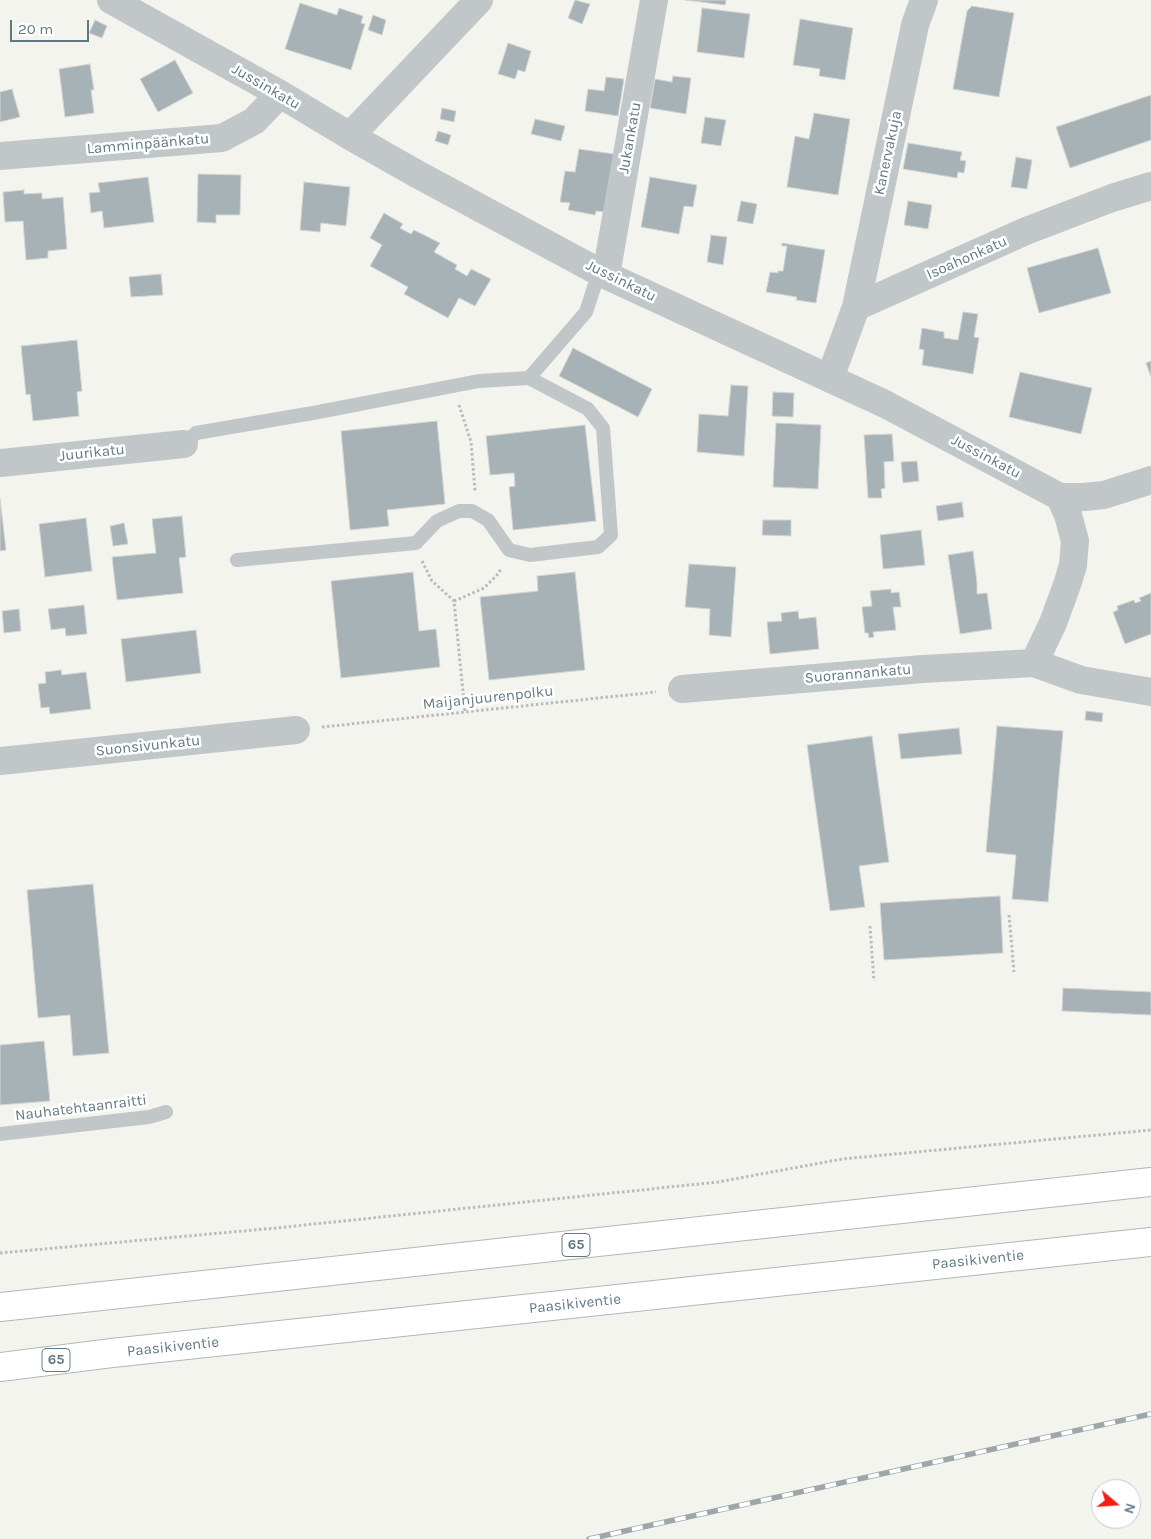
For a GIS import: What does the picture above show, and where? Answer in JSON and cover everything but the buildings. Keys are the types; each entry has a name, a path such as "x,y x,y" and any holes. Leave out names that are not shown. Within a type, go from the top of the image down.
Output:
{"highway":[{"name":"65","path":"0,1306 1151,1182"},
{"name":"Paasikiventie","path":"0,1367 1151,1242"},
{"path":"0,1382 112,1354"}],"street":[{"name":"Jussinkatu","path":"111,0 280,94 350,136 603,274 885,404 1060,497 1104,495 1151,480"},
{"path":"350,136 479,0"},
{"name":"Jukankatu","path":"603,274 654,0"},
{"name":"Kanervakuja","path":"856,307 915,25 924,0"},
{"name":"Lamminpäänkatu","path":"0,156 222,138 254,121 280,94"},
{"name":"Isoahonkatu","path":"856,307 1026,231 1112,198 1151,186"},
{"path":"830,378 856,307"},
{"name":"Juurikatu","path":"0,463 184,444"},
{"path":"1034,663 1053,623 1073,565 1075,541 1068,515 1060,497"},
{"name":"Suorannankatu","path":"682,689 923,668 1034,663 1081,680 1151,692"},
{"name":"Suonsivunkatu","path":"0,761 296,730"}],"lane":[{"path":"528,378 586,312 603,274"},
{"path":"184,444 196,433 479,381 528,378 588,409 603,428 611,536 598,548 530,555 509,550 488,520 472,511 459,512 437,521 416,543 237,560"},
{"name":"Nauhatehtaanraitti","path":"0,1134 149,1117 166,1112"}],"path":[{"path":"439,388 460,406 471,442 478,514"},
{"path":"416,543 422,563 432,581 454,601 465,712"},
{"path":"454,601 484,588 499,573 509,550"},
{"name":"Maijanjuurenpolku","path":"296,730 682,689"},
{"path":"1010,915 1014,972"},
{"path":"870,926 874,981"},
{"path":"0,1253 276,1228 718,1182 842,1159 1151,1130"}],"railway":[{"path":"589,1539 1151,1414"}]}
